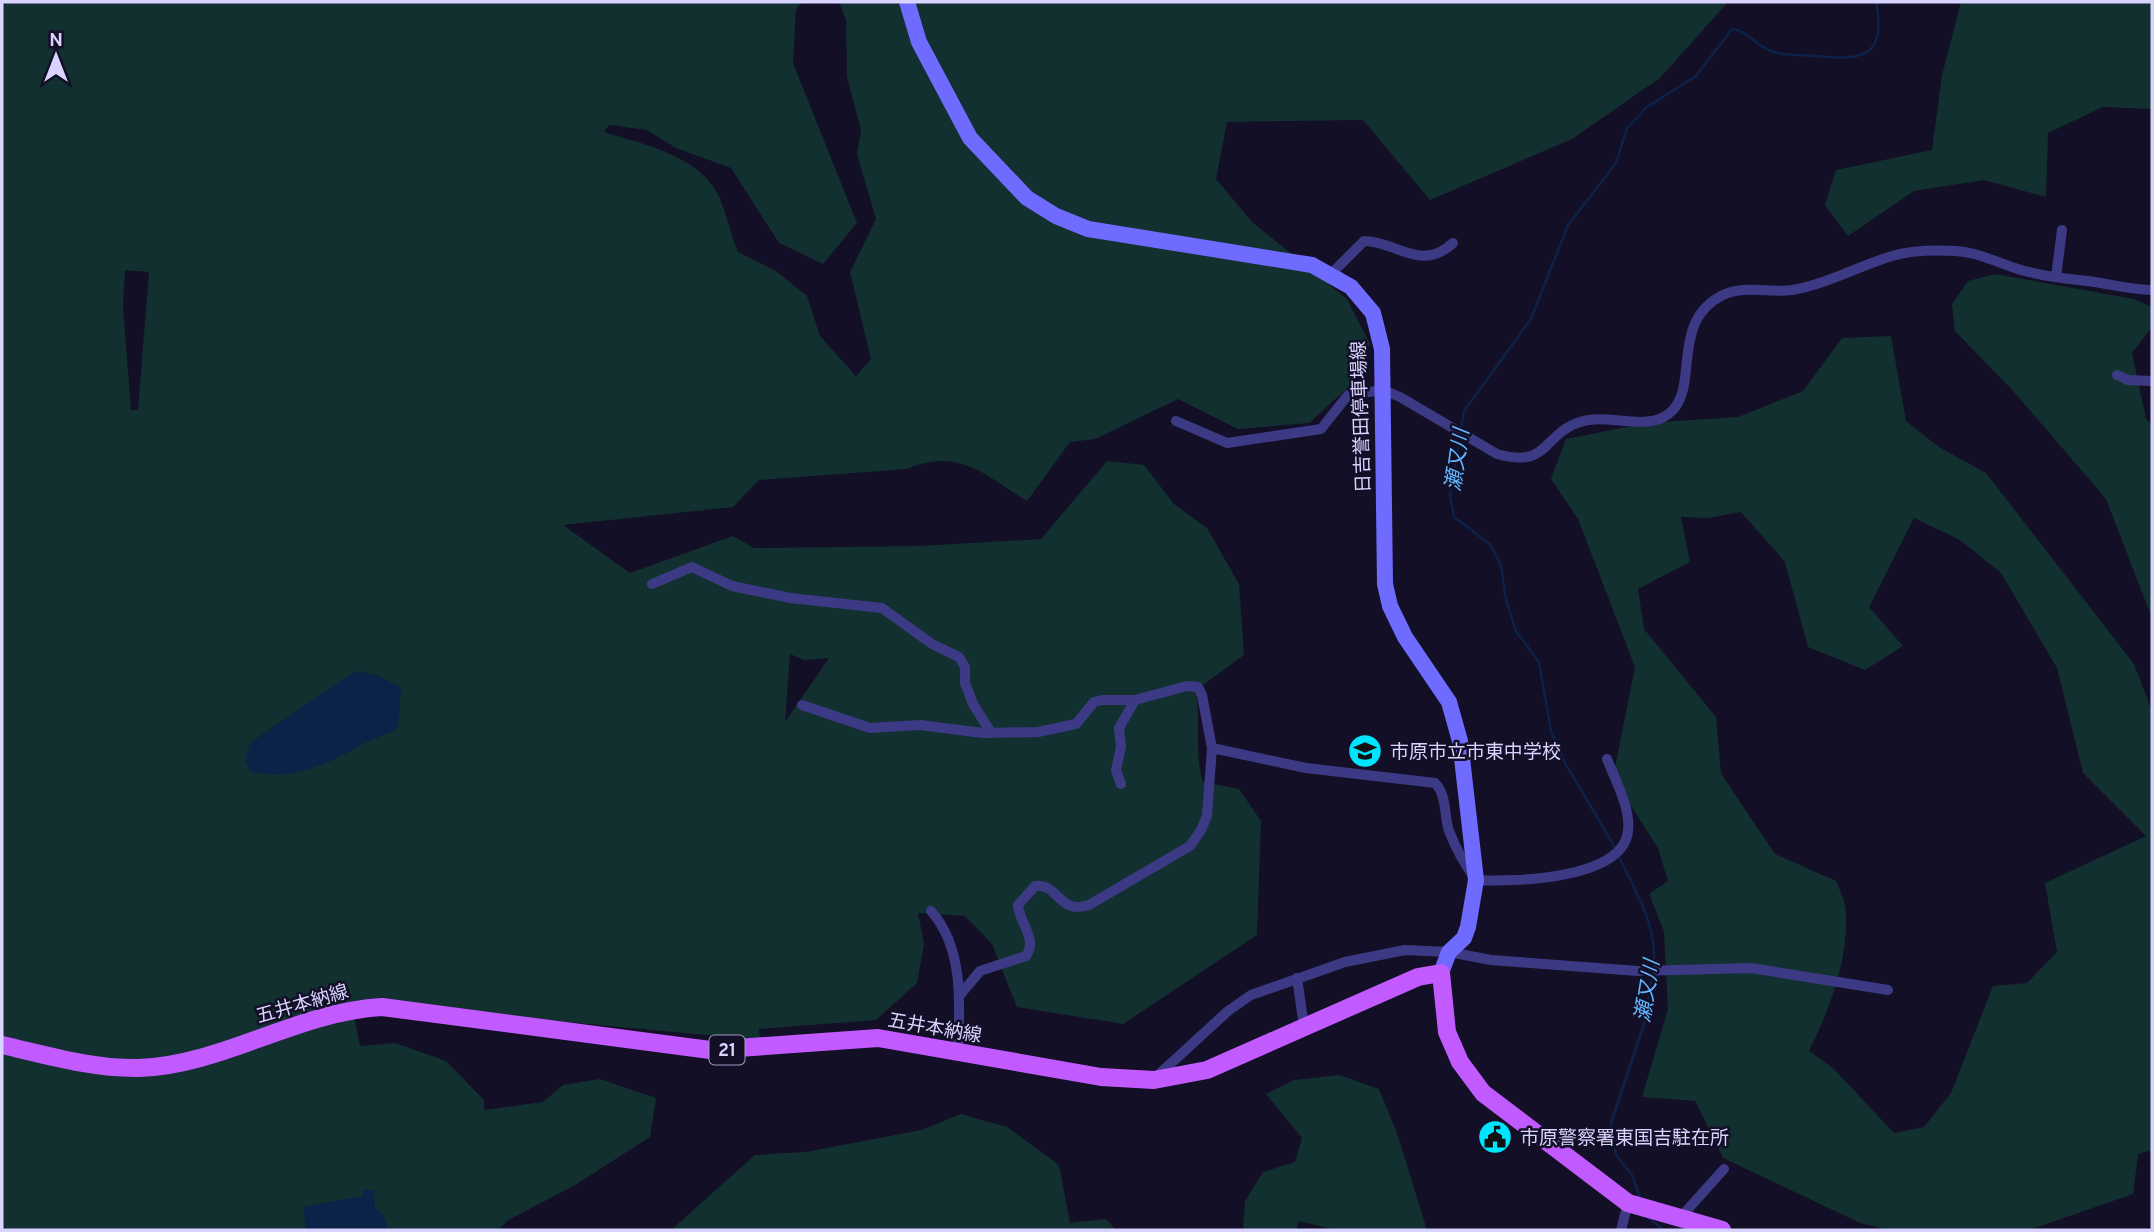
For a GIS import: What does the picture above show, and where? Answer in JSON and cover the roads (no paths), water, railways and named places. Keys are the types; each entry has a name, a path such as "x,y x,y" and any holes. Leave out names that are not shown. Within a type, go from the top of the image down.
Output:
{"main road":[{"name":"日吉誉田停車場線","path":"907,2 919,42 970,138 1012,184 1042,208 1088,229 1297,261 1331,274 1350,286 1373,313 1382,349 1385,584 1390,606 1405,637 1449,702 1460,741 1476,880 1472,911 1464,938 1448,951 1441,973"},
{"name":"五井本納線","path":"2,1045 80,1062 139,1068 196,1058 331,1013 382,1007 710,1050 878,1038 1101,1077 1154,1080 1207,1070 1418,977 1441,973"},
{"path":"1441,973 1447,1032 1460,1062 1483,1093 1628,1203 1722,1230"}],"street":[{"path":"2056,277 2062,230"},
{"path":"1331,274 1364,241 1418,255 1439,253 1453,243"},
{"path":"1176,421 1227,443 1266,439 1321,429 1348,395 1383,390 1497,454 1513,458 1529,457 1539,454 1580,422 1658,420 1674,410 1681,395 1695,322 1706,306 1726,293 1766,289 1790,290 1892,256 1916,251 1959,251 2056,277 2152,290"},
{"path":"2116,375 2128,380 2152,380"},
{"path":"652,584 692,567 732,586 790,598 882,608 904,621 932,644 959,657 973,704 990,731"},
{"path":"802,705 870,728 920,725 983,733 1062,729 1076,724 1094,702 1135,700 1187,686 1198,687 1212,747 1207,816 1190,846 1078,909 1069,907 1046,887 1035,886 1018,905 1018,916 1029,935 1030,951 1026,956 980,971 960,995"},
{"path":"1121,785 1116,771 1121,747 1119,728 1135,700"},
{"path":"1212,747 1306,768 1435,783 1442,797 1448,828 1463,862 1476,880 1539,879 1601,863 1618,852 1628,835 1628,820 1607,760"},
{"path":"931,911 941,922 961,986 958,1051"},
{"path":"1154,1080 1228,1010 1251,995 1297,978 1380,954 1405,950 1448,951 1490,960 1638,971 1751,968 1888,990"},
{"path":"1297,978 1304,1026"},
{"path":"1679,1219 1724,1169"},
{"path":"1621,1230 1628,1203"}],"water":[{"path":"355,671 377,675 401,688 398,727 306,770 278,774 250,771 245,761 250,743"},
{"path":"363,1190 374,1190 375,1208 383,1215 388,1230 306,1230 303,1207 363,1196"}],"waterway":[{"name":"瀬又川","path":"1461,430 1464,411 1531,319 1568,225 1616,163 1627,128 1647,107 1696,76 1732,29 1744,33 1768,50 1790,55 1848,57 1868,51 1878,34 1876,2"},
{"name":"瀬又川","path":"1460,436 1450,495 1454,517 1491,545 1501,566 1506,600 1516,631 1539,662 1551,731 1565,763 1616,849"},
{"name":"瀬又川","path":"1618,855 1649,922 1654,967"},
{"name":"瀬又川","path":"1640,1198 1632,1175 1616,1155 1611,1123 1644,1024 1653,973"},
{"name":"瀬又川","path":"1647,1217 1664,1230"}],"place":[{"name":"市原市立市東中学校","path":"1365,751"},
{"name":"市原警察署東国吉駐在所","path":"1495,1137"}]}
